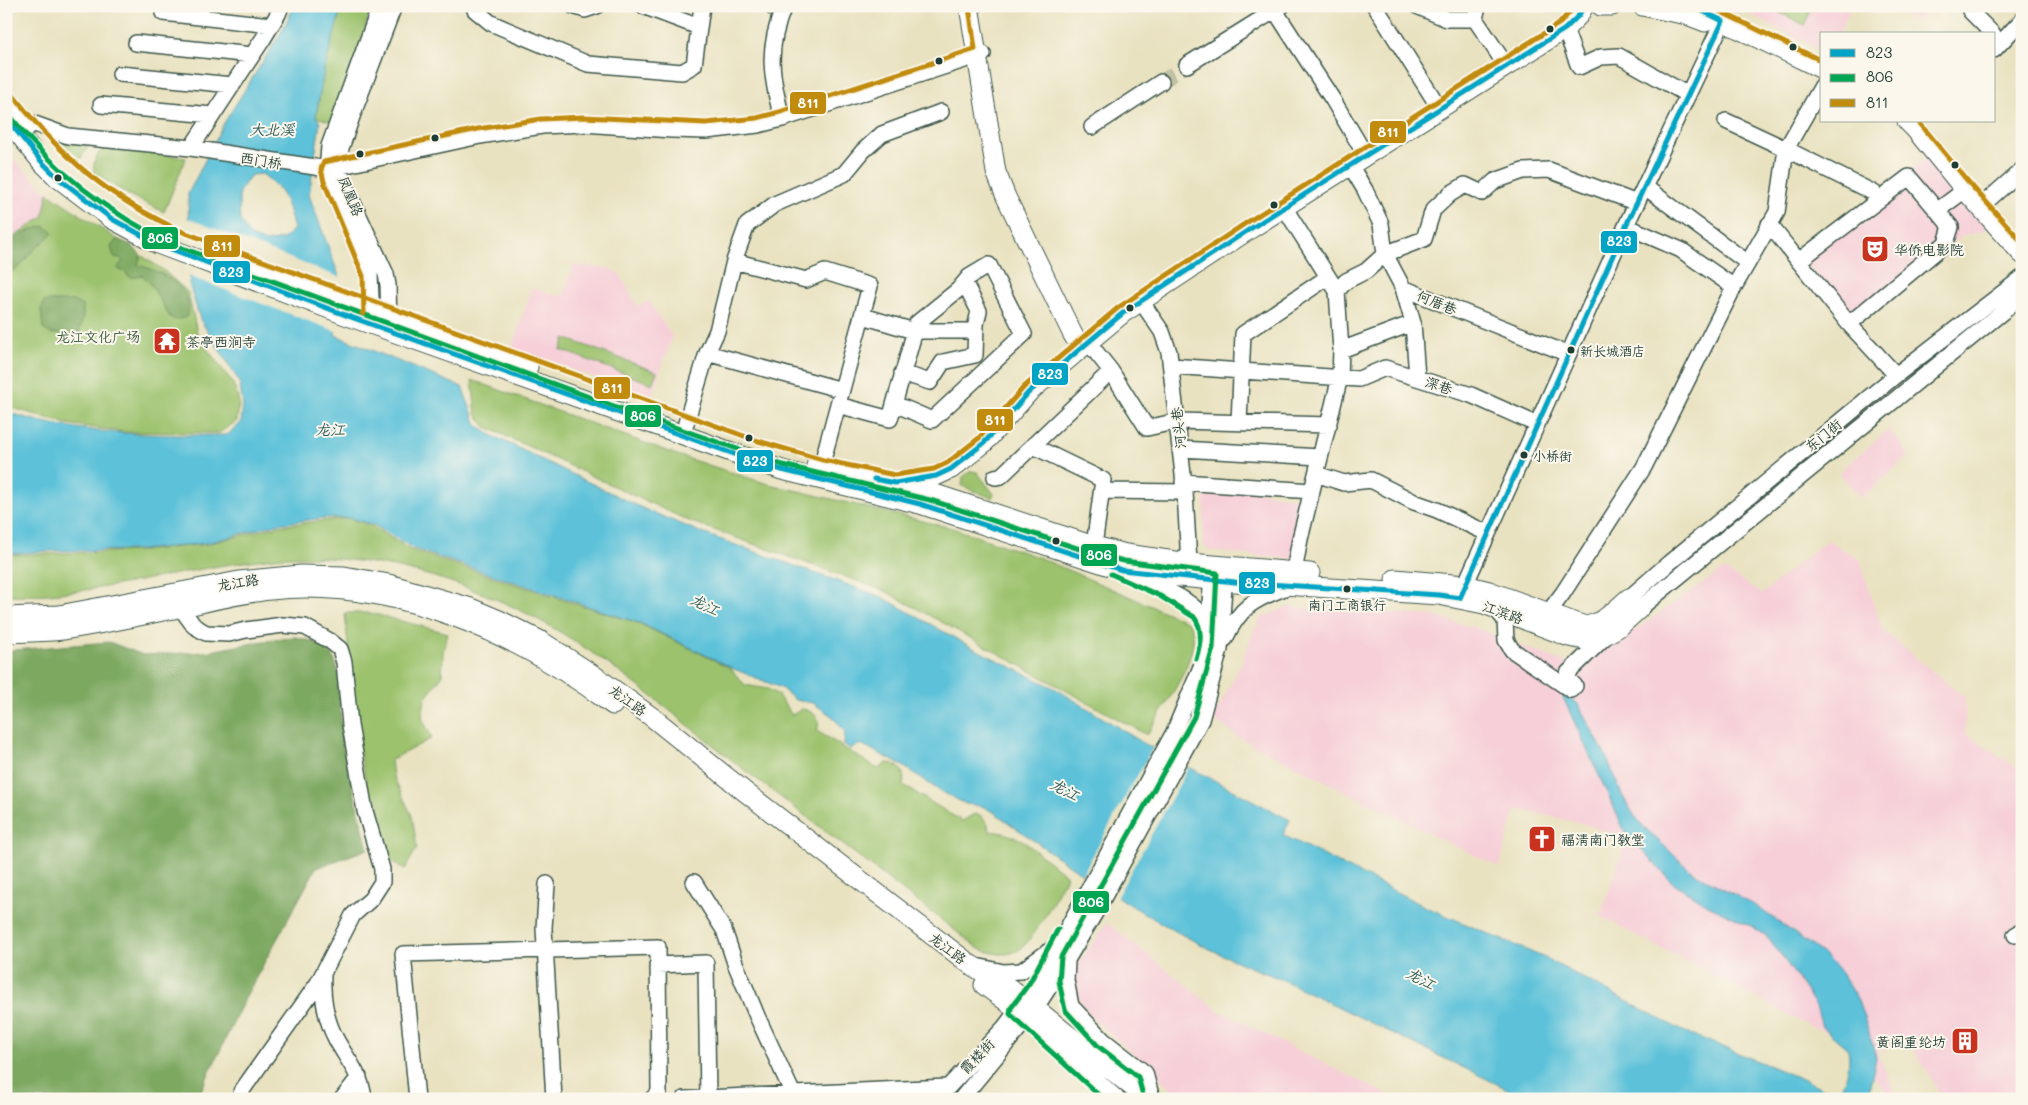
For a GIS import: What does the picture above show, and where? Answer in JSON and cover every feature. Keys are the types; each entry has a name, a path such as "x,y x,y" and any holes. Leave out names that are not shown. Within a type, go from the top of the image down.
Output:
{"main road":[{"path":"969,6 1003,169 1079,328 1085,345"},
{"path":"976,6 980,55"},
{"path":"895,483 936,476 951,469 984,443 1029,392 1141,301 1284,207 1565,29 1579,15 1584,6"},
{"path":"1601,6 1612,6"},
{"path":"1642,6 1687,15 1711,24 1727,14"},
{"path":"1691,6 1727,14 1820,68"},
{"path":"6,99 14,118"},
{"name":"江滨路","path":"14,118 41,161 58,178 118,222 158,244 178,245 748,459 782,470 920,504 1122,570 1158,575 1218,573 1462,591 1489,590 1585,626 1595,625 1634,604"},
{"path":"1915,124 1965,190 2020,248"},
{"name":"江滨路","path":"380,320 785,458 932,493 1094,546 1126,554 1189,563 1218,573"},
{"name":"龙江路","path":"6,617 59,615 239,581 301,575 353,577 425,594 468,607 499,620 541,641 610,686 971,965 1014,991 1026,1010 1115,1099"},
{"name":"龙江路","path":"6,633 61,630 270,590 311,588 347,590 410,603 475,624 522,645 611,703 736,802 1147,1099"},
{"name":"江滨路","path":"1462,591 1494,607 1569,637 1586,640 1598,639 1619,627 1634,604"}],"street":[{"path":"195,149 212,116 271,25 281,6"},
{"name":"凤凰路","path":"380,6 329,146 330,169 342,179 386,274 388,285 380,320"},
{"name":"凤凰路","path":"330,169 341,148 394,6"},
{"path":"476,6 475,10 492,23 588,64 682,72 694,65 702,6"},
{"path":"573,6 585,10 597,6"},
{"path":"643,6 700,27"},
{"path":"1374,6 1440,109"},
{"path":"1417,6 1447,19 1477,12 1508,66"},
{"path":"776,7 777,23 772,48 771,73 782,119"},
{"path":"1187,66 1277,8"},
{"name":"何厝巷","path":"1277,8 1334,100 1358,160 1365,190 1382,224 1385,254 1403,288 1568,354"},
{"path":"1970,11 1989,32"},
{"path":"163,13 271,25"},
{"path":"1462,591 1626,226 1727,14"},
{"path":"1996,40 2022,20"},
{"path":"1565,29 1579,67 1601,57 1619,56 1688,95"},
{"path":"136,43 252,55"},
{"path":"330,169 480,136 542,126 582,124 706,131 758,125 980,55"},
{"path":"120,74 232,85"},
{"path":"1092,127 1161,82"},
{"path":"1548,613 1564,593 1644,467 1734,287 1777,212 1786,149 1820,90"},
{"path":"101,105 212,116"},
{"path":"686,424 707,353 718,331 734,261 747,225 775,204 844,174 863,151 882,134 941,112"},
{"name":"西门桥","path":"14,118 68,136 195,149 330,169"},
{"path":"1726,121 1874,193"},
{"path":"1338,291 1346,281 1366,271 1385,254 1424,239 1433,210 1450,194 1465,185 1482,193 1495,181 1523,171 1549,170 1637,203"},
{"path":"1980,207 2022,170"},
{"path":"1800,260 1909,177 1938,210 1950,227 1946,243 1849,324"},
{"path":"1645,187 1748,263"},
{"path":"1938,210 1965,190"},
{"path":"1026,1010 1079,904 1174,732 1203,662 1244,609 1294,578 1312,491 1340,377 1341,350 1338,291 1284,207"},
{"path":"1769,224 1800,260 1849,324 1896,375"},
{"path":"1626,226 1681,250 1734,287"},
{"path":"734,261 806,280 825,272 870,286 821,467"},
{"path":"707,353 840,398 890,419 918,322 964,284 968,277 989,265 1024,334 932,420 895,404"},
{"path":"1239,422 1242,334 1328,277"},
{"name":"东门街","path":"1634,604 1669,563 1896,375 2022,278"},
{"path":"902,373 930,382 943,362 975,355 979,311 964,284"},
{"path":"1403,288 1413,323 1416,378"},
{"name":"东门街","path":"1634,604 2022,296"},
{"name":"河头巷","path":"1141,301 1162,332 1167,344 1178,421 1189,563"},
{"path":"863,316 914,331 976,331"},
{"path":"1341,350 1413,323"},
{"path":"1085,345 1111,372 1147,428 1178,421 1329,425"},
{"name":"深巷","path":"1171,366 1359,379 1386,368 1471,396 1536,424"},
{"path":"995,477 1001,476 1111,372"},
{"path":"1033,446 1102,480 1094,546"},
{"path":"1180,449 1320,457"},
{"path":"1316,474 1344,483 1371,480 1414,502 1437,510 1487,533"},
{"path":"1102,491 1184,487 1312,491"},
{"path":"1122,570 1175,595 1197,610 1206,620 1214,646"},
{"path":"1026,1010 1068,958 1095,913 1201,720 1214,646 1218,573"},
{"path":"180,607 194,626 206,633 229,634 283,624 305,627 340,649 344,662 350,725 365,811 380,860 382,882 371,899 353,915 318,983 243,1089 239,1099"},
{"path":"1494,607 1505,620 1506,640 1512,650 1573,688 1568,679 1568,673 1611,631"},
{"path":"694,882 724,930 742,981 793,1094"},
{"path":"547,884 544,928 554,1099"},
{"path":"971,965 1003,972 1021,971 1060,944"},
{"path":"418,1099 403,954 658,947 659,1093 652,1099"},
{"path":"1068,958 1066,980 1071,1006 1103,1040 1145,1073 1152,1099"},
{"path":"657,965 706,964 708,1098"},
{"path":"323,974 322,995 336,1038 359,1077 364,1099"},
{"name":"霞楼街","path":"937,1099 1004,1028 1026,1010"},
{"name":"霞楼街","path":"961,1099 1026,1010"},
{"path":"342,1099 359,1077"},
{"path":"684,1099 793,1094 827,1096 948,1087"}],"shaded area":[{"path":"1747,6 1767,6 1804,25 1813,6 1839,6 1849,12 1839,32 1820,32 1820,50 1750,14"},
{"path":"1887,6 1932,6 1918,23"},
{"path":"6,152 48,193 43,217 6,242"},
{"path":"1927,158 1988,229 1962,236 1855,323 1798,254"},
{"path":"573,265 606,268 619,273 637,306 649,301 672,337 651,397 512,348 532,288 558,296 564,294"},
{"path":"1889,429 1909,455 1861,498 1839,473"},
{"path":"1205,482 1306,500 1292,559 1210,551 1203,544"},
{"path":"1827,540 1860,560 1882,630 1965,698 1965,733 2022,771 2022,1099 1944,1099 1906,1038 1877,1052 1895,1092 1890,1096 1839,1037 1800,1021 1600,916 1627,839 1585,824 1516,809 1499,867 1238,737 1213,718 1243,660 1255,628 1262,617 1287,607 1433,616 1481,630 1579,668 1724,569 1762,594"},
{"path":"1107,923 1219,1011 1396,1099 1183,1099 1087,1013 1079,1000 1076,981 1077,965"}],"green space":[{"path":"342,6 372,6 335,123 316,117 324,70"},
{"path":"1767,6 1813,6 1804,25"},
{"path":"60,141 86,143 88,147 77,161 59,144"},
{"path":"108,146 186,158 164,212 127,194 94,173 96,157 101,150"},
{"name":"龙江文化广场","path":"48,193 163,270 188,292 198,337 233,383 239,402 237,421 219,433 124,432 67,424 6,406 6,242 43,217"},
{"path":"44,226 53,232 18,267 6,274 6,246 23,233"},
{"path":"117,239 131,245 141,255 138,265 166,276 182,289 187,297 189,307 187,317 175,320 170,317 150,283 142,275 134,278 128,276 126,272 119,270 118,267 123,261 120,258 114,257 111,247"},
{"path":"73,301 83,306 83,317 79,334 51,334 43,329 41,309 44,302"},
{"path":"565,338 657,372 652,384 561,350"},
{"path":"472,380 683,457 765,483 952,528 1038,557 1188,622 1193,633 1188,662 1172,695 1147,735 885,591 689,521 486,427 476,414"},
{"path":"971,471 977,472 994,494 992,498 962,486 963,477"},
{"path":"348,518 372,526 411,550 638,623 730,668 745,685 768,689 777,694 792,715 802,709 813,713 818,719 817,731 878,769 887,763 899,767 904,777 903,785 962,821 974,814 980,815 988,824 989,831 1004,833 1022,840 1067,876 1037,929 1030,939 1017,951 1003,954 979,949 638,686 576,642 513,607 447,581 412,571 342,559 283,557 213,567 84,590 32,595 6,595 6,555 141,551 207,544 278,526"},
{"path":"345,613 370,613 448,633 443,652 442,676 425,699 422,718 432,738 391,760 393,776 412,816 417,848 405,869 392,862 373,815 357,738"},
{"path":"296,637 311,641 325,648 333,656 338,671 342,743 368,849 316,868 246,996 197,1099 6,1099 6,653 14,650 109,642 143,655 205,652"}],"water":[{"name":"龙江","path":"294,6 342,6 324,70 316,116 320,123 309,195 339,276 335,335 462,387 477,425 487,433 642,508 705,534 882,597 971,647 1056,689 1145,744 1290,820 1283,835 1426,907 1545,958 1683,1031 1805,1080 1837,1095 1847,1074 1849,1062 1848,1049 1822,1027 1816,1006 1768,937 1751,926 1708,905 1672,882 1625,832 1561,693 1578,704 1606,756 1622,795 1634,815 1645,828 1691,871 1754,905 1822,953 1841,973 1858,1001 1876,1058 1867,1099 1528,1099 1279,978 1241,963 1167,927 1062,860 995,813 982,806 966,804 940,791 903,766 861,744 850,749 844,744 845,732 832,716 813,703 795,700 781,688 734,669 642,624 414,549 374,525 350,518 325,518 277,524 207,543 141,550 52,551 6,554 6,412 33,420 88,430 143,434 227,435 241,423 243,405 239,381 200,319 190,287 188,194 224,123 282,31","holes":["262,174 270,180 284,198 294,229 283,239 266,242 249,235 240,220 239,192 251,175"]}],"pier":[{"path":"187,218 341,278 338,332 188,276"},
{"path":"1154,746 1190,765 1116,898 1082,875"}],"tunnel":[{"path":"1161,82 1187,65"}],"transit line":[{"name":"811","path":"12,94 49,138 88,174 132,205 183,232 755,440 823,460 895,475 934,469 947,463 979,438 1024,387 1119,307 1246,223 1560,23 1575,6"},
{"name":"823","path":"874,479 895,483 936,476 951,469 984,443 1029,392 1123,313 1250,229 1565,29 1579,15 1584,6"},
{"name":"823","path":"6,118 41,161 58,178 112,219 158,244 348,316 748,459 782,470 920,504 1122,570 1235,582 1439,595 1460,598 1630,217 1723,21 1692,6"},
{"name":"811","path":"1709,6 1820,60"},
{"name":"811","path":"362,313 364,314 363,276 324,182 321,169 324,162 478,129 541,119 584,117 706,123 757,118 975,49 969,7"},
{"name":"806","path":"6,111 43,153 84,189 128,220 177,246 614,406 783,465 930,500 1092,553 1124,561 1217,573 1213,648 1194,717 1061,957 1059,981 1065,1010 1098,1046 1138,1077 1144,1099"},
{"name":"811","path":"1919,122 1971,185 2022,242"},
{"name":"806","path":"1111,574 1160,596 1194,617 1200,632 1200,643 1196,659"},
{"name":"806","path":"1058,929 1030,982 1011,1008 1010,1014 1103,1099"}],"place":[{"name":"华侨电影院","path":"1875,249"},
{"name":"茶亭西涧寺","path":"167,341"},
{"name":"新长城酒店","path":"1571,350"},
{"name":"小桥街","path":"1524,455"},
{"name":"南门工商银行","path":"1347,589"},
{"name":"福清南门教堂","path":"1542,839"},
{"name":"黄阁重纶坊","path":"1965,1041"}],"water label":[{"name":"大北溪","path":"272,129"}]}
